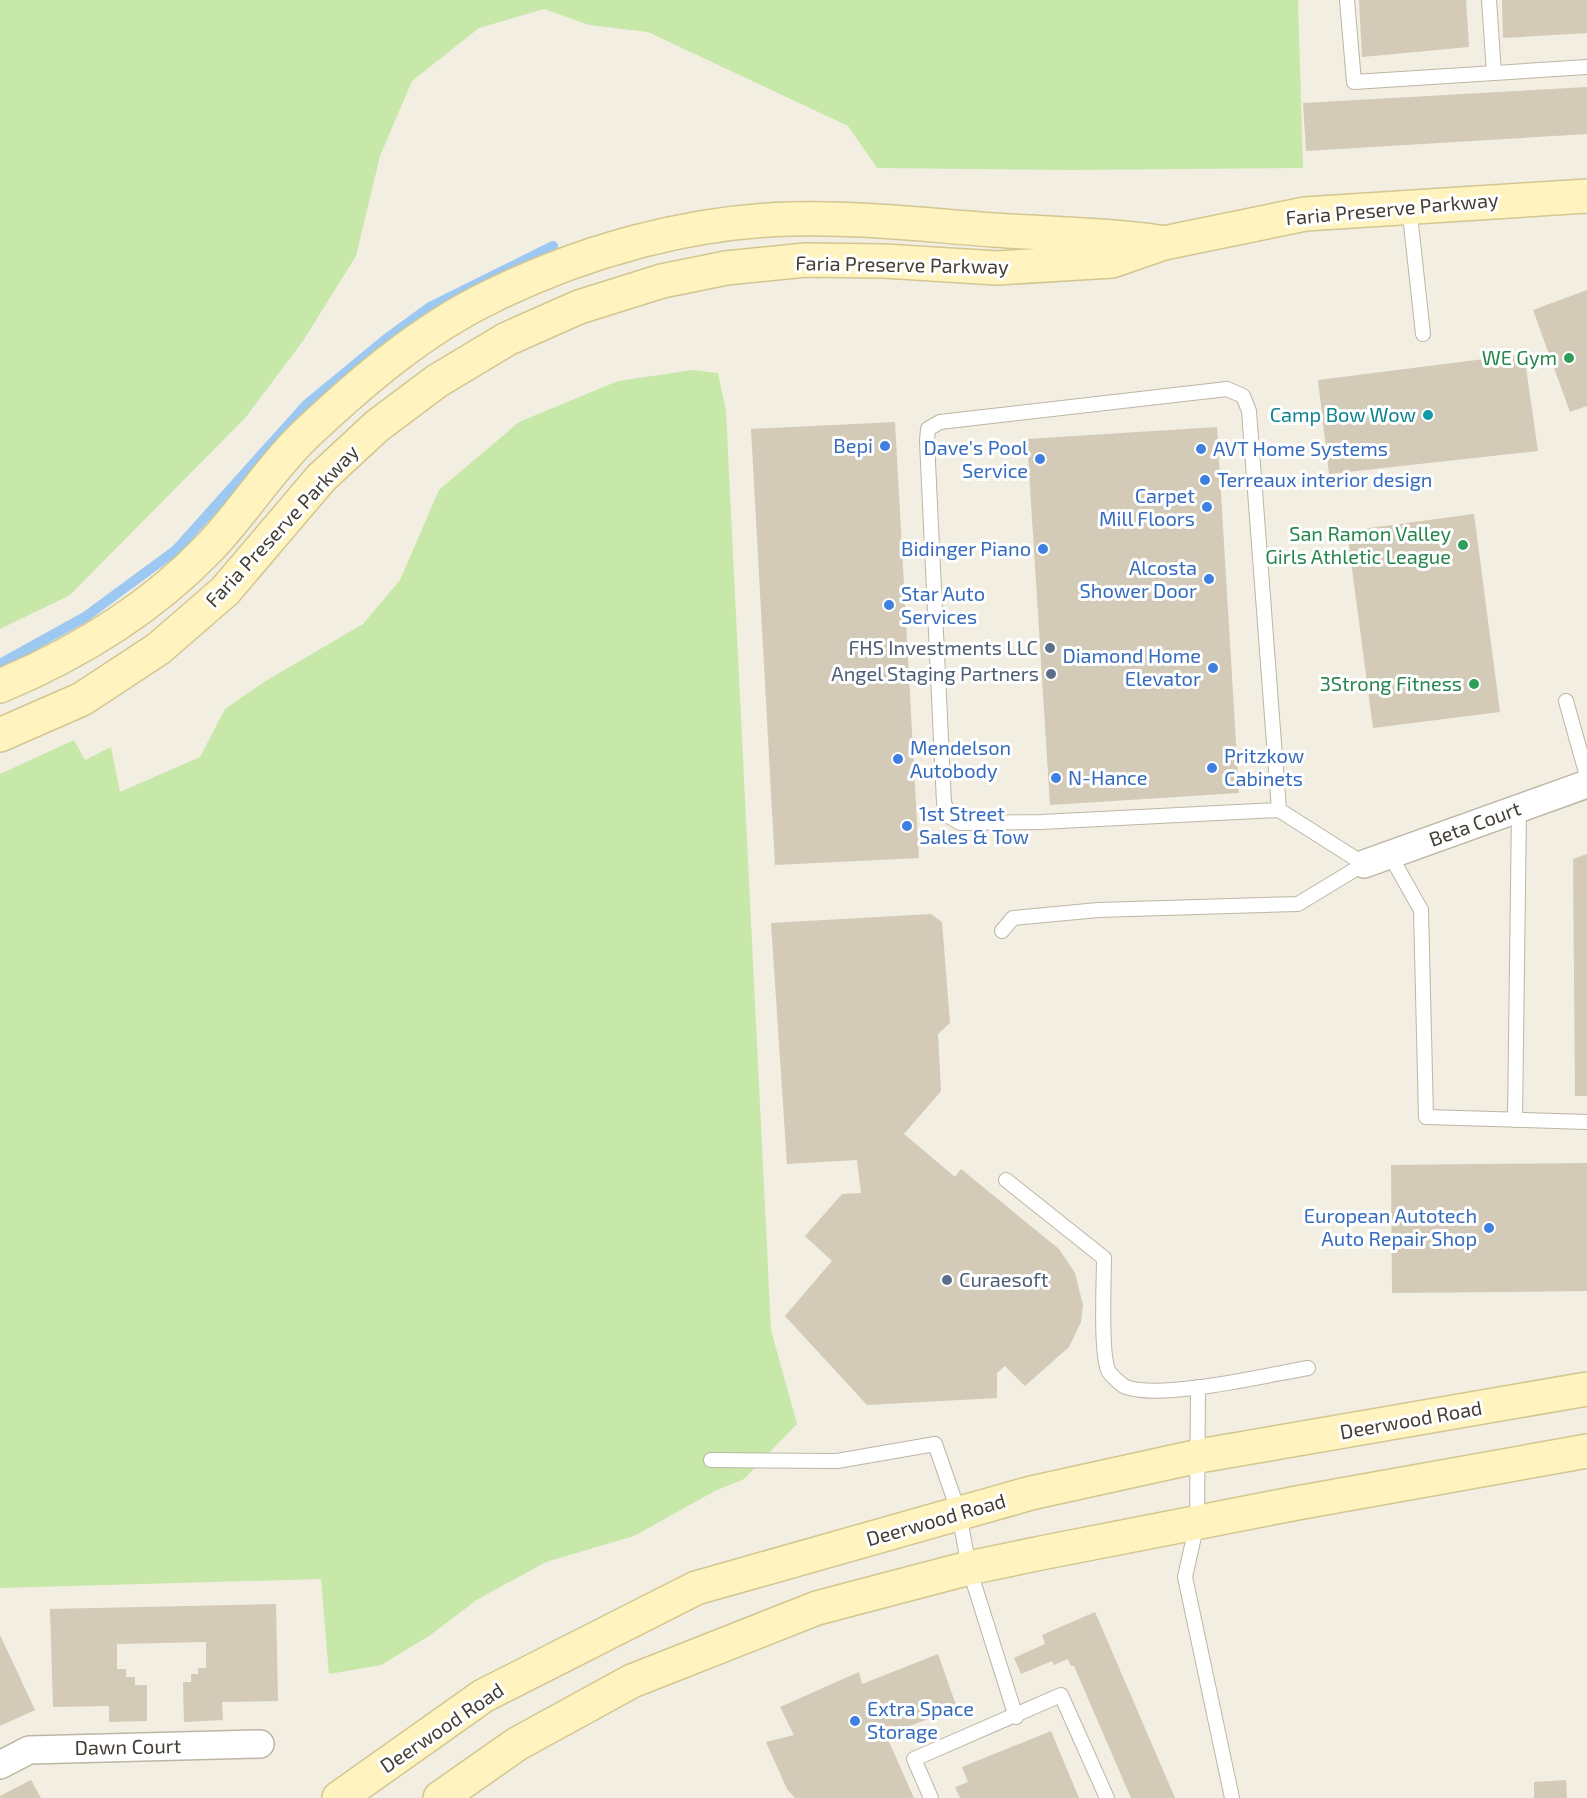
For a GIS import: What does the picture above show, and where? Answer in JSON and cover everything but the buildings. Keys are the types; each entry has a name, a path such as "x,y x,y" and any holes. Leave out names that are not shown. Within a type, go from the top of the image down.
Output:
{"street":[{"name":"Faria Preserve Parkway","path":"0,735 82,699 158,649 225,591 321,478 377,426 437,381 507,339 579,308 662,281 726,268 806,260 884,261 997,268 1112,261 1164,243 1305,214 1587,196"},
{"name":"Faria Preserve Parkway","path":"0,687 63,658 140,608 207,549 303,437 359,385 420,340 490,297 561,266 644,239 708,227 788,219 866,219 996,230 1107,235 1164,243"},
{"name":"Beta Court","path":"1364,864 1587,784"},
{"name":"Deerwood Road","path":"339,1798 483,1696 696,1588 1031,1493 1199,1456 1587,1389"},
{"path":"440,1798 517,1744 632,1681 818,1608 969,1568 1197,1523 1587,1451"},
{"name":"Dawn Court","path":"0,1765 29,1750 260,1744"}],"lane":[{"path":"1347,0 1354,82 1587,67"},
{"path":"1489,0 1494,73"},
{"path":"1410,206 1424,334"},
{"path":"1002,931 1013,918 1054,912 1298,904 1364,864 1279,810 1041,822 960,823 950,817 944,803 928,429 940,422 1227,389 1243,396 1249,411 1279,810"},
{"path":"1566,701 1587,776"},
{"path":"1515,1120 1519,808"},
{"path":"1390,855 1421,910 1426,1117 1587,1122"},
{"path":"1006,1180 1104,1258 1106,1316 1103,1344 1109,1372 1125,1387 1148,1390 1198,1388 1308,1368"},
{"path":"1198,1388 1197,1523 1185,1577 1232,1798"},
{"path":"711,1460 837,1461 935,1444 959,1513 969,1568 1016,1717"},
{"path":"932,1798 914,1759 1016,1717 1061,1695 1107,1798"}],"green space":[{"path":"0,0 1298,0 1303,168 1073,170 877,168 848,126 648,32 589,25 544,9 479,28 412,81 380,156 356,256 303,341 246,417 70,595 0,629"},
{"path":"693,370 718,373 726,411 771,1330 797,1424 744,1479 715,1491 634,1536 546,1562 478,1599 429,1636 381,1665 329,1674 321,1579 0,1588 0,774 74,740 85,760 111,747 120,792 200,757 225,709 264,682 363,624 400,580 439,490 519,422 618,381"}],"waterway":[{"path":"0,664 85,617 176,550 307,404 386,339 430,307 553,246"}],"place":[{"name":"WE Gym","path":"1569,358"},
{"name":"Camp Bow Wow","path":"1428,415"},
{"name":"Bepi","path":"885,446"},
{"name":"AVT Home Systems","path":"1201,449"},
{"name":"Dave's Pool Service","path":"1040,459"},
{"name":"Terreaux interior design","path":"1205,480"},
{"name":"Carpet Mill Floors","path":"1207,507"},
{"name":"San Ramon Valley Girls Athletic League","path":"1463,545"},
{"name":"Bidinger Piano","path":"1043,549"},
{"name":"Alcosta Shower Door","path":"1209,579"},
{"name":"Star Auto Services","path":"889,605"},
{"name":"FHS Investments LLC","path":"1050,648"},
{"name":"Diamond Home Elevator","path":"1213,668"},
{"name":"Angel Staging Partners","path":"1051,674"},
{"name":"3Strong Fitness","path":"1474,684"},
{"name":"Mendelson Autobody","path":"898,759"},
{"name":"Pritzkow Cabinets","path":"1212,768"},
{"name":"N-Hance","path":"1056,778"},
{"name":"1st Street Sales & Tow","path":"907,826"},
{"name":"European Autotech Auto Repair Shop","path":"1489,1228"},
{"name":"Curaesoft","path":"947,1280"},
{"name":"Extra Space Storage","path":"855,1721"}]}
